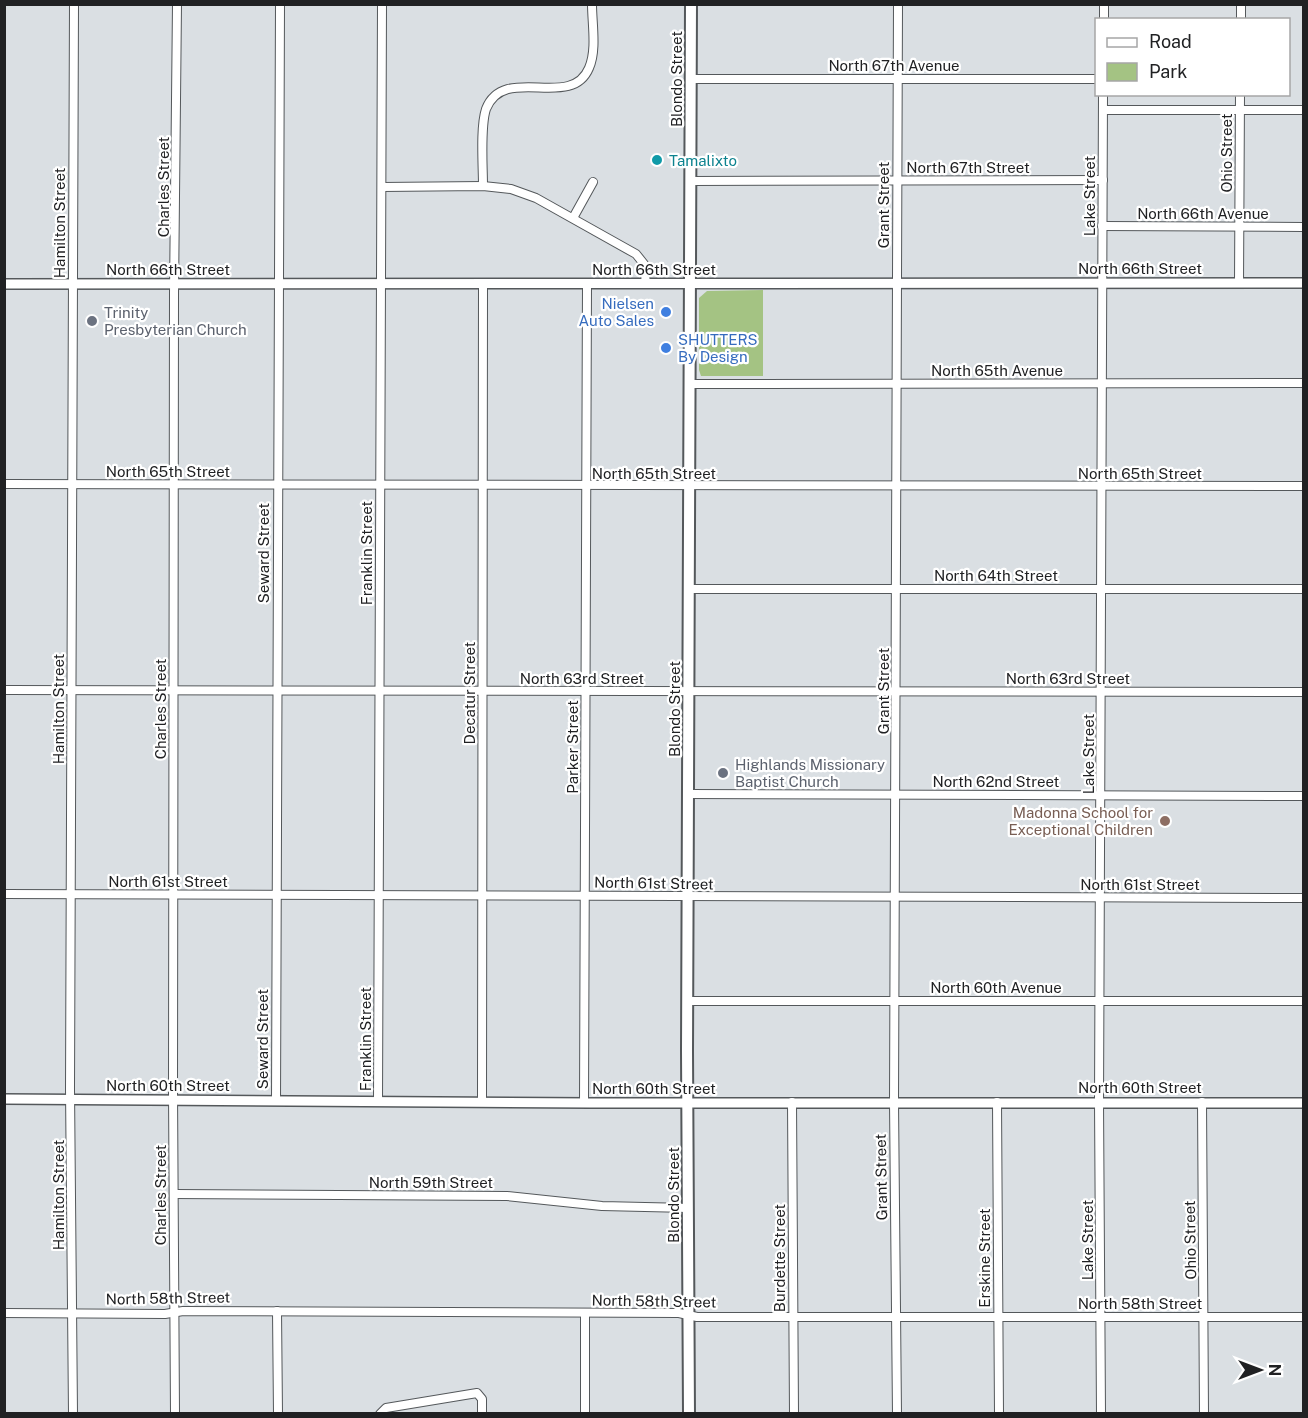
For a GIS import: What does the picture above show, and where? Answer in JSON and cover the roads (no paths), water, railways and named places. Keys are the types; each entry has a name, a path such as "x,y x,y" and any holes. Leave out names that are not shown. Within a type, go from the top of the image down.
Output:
{"main road":[{"name":"Blondo Street","path":"689,1413 687,1001 691,4"}],"street":[{"name":"Hamilton Street","path":"73,1413 70,1100 74,4"},
{"name":"Charles Street","path":"175,1413 173,1100 177,4"},
{"name":"Seward Street","path":"276,1101 280,4"},
{"name":"Franklin Street","path":"378,1101 382,4"},
{"path":"483,186 484,120 489,104 504,90 520,87 565,87 578,82 589,68 592,55 592,4"},
{"name":"Grant Street","path":"897,1413 894,1102 897,795 898,4"},
{"name":"North 67th Avenue","path":"691,79 1095,79"},
{"name":"Lake Street","path":"1101,1413 1099,1102 1104,383 1103,96"},
{"name":"Ohio Street","path":"1239,283 1240,96"},
{"path":"1103,110 1304,110"},
{"name":"North 67th Street","path":"690,181 1103,180"},
{"path":"573,218 593,182"},
{"path":"382,187 483,186 520,191 636,254 644,264 646,284"},
{"name":"North 66th Avenue","path":"1102,226 1304,227"},
{"name":"North 66th Street","path":"4,284 1304,283"},
{"name":"Parker Street","path":"584,1102 586,284"},
{"name":"Decatur Street","path":"482,1102 483,285"},
{"name":"North 65th Avenue","path":"690,384 1304,383"},
{"name":"North 65th Street","path":"4,484 1304,486"},
{"name":"North 64th Street","path":"689,589 1304,589"},
{"name":"North 63rd Street","path":"4,690 1304,692"},
{"name":"North 62nd Street","path":"688,794 1304,796"},
{"name":"North 61st Street","path":"4,894 1304,898"},
{"name":"North 60th Avenue","path":"687,1001 1304,1001"},
{"name":"North 60th Street","path":"4,1099 687,1103 1304,1103"},
{"name":"Burdette Street","path":"792,1102 794,1413"},
{"name":"Erskine Street","path":"997,1102 999,1413"},
{"name":"Ohio Street","path":"1202,1102 1204,1413"},
{"name":"North 59th Street","path":"174,1194 507,1196 602,1206 688,1208"},
{"path":"277,1311 278,1413"},
{"name":"North 58th Street","path":"4,1313 277,1311 794,1317 1304,1317"},
{"path":"585,1313 585,1413"},
{"path":"380,1413 386,1408 471,1393 479,1394 482,1399 482,1413"}],"place":[{"name":"Tamalixto","path":"657,160"},
{"name":"Nielsen Auto Sales","path":"666,312"},
{"name":"Trinity Presbyterian Church","path":"92,321"},
{"name":"SHUTTERS By Design","path":"666,348"},
{"name":"Highlands Missionary Baptist Church","path":"723,773"},
{"name":"Madonna School for Exceptional Children","path":"1165,821"}]}
